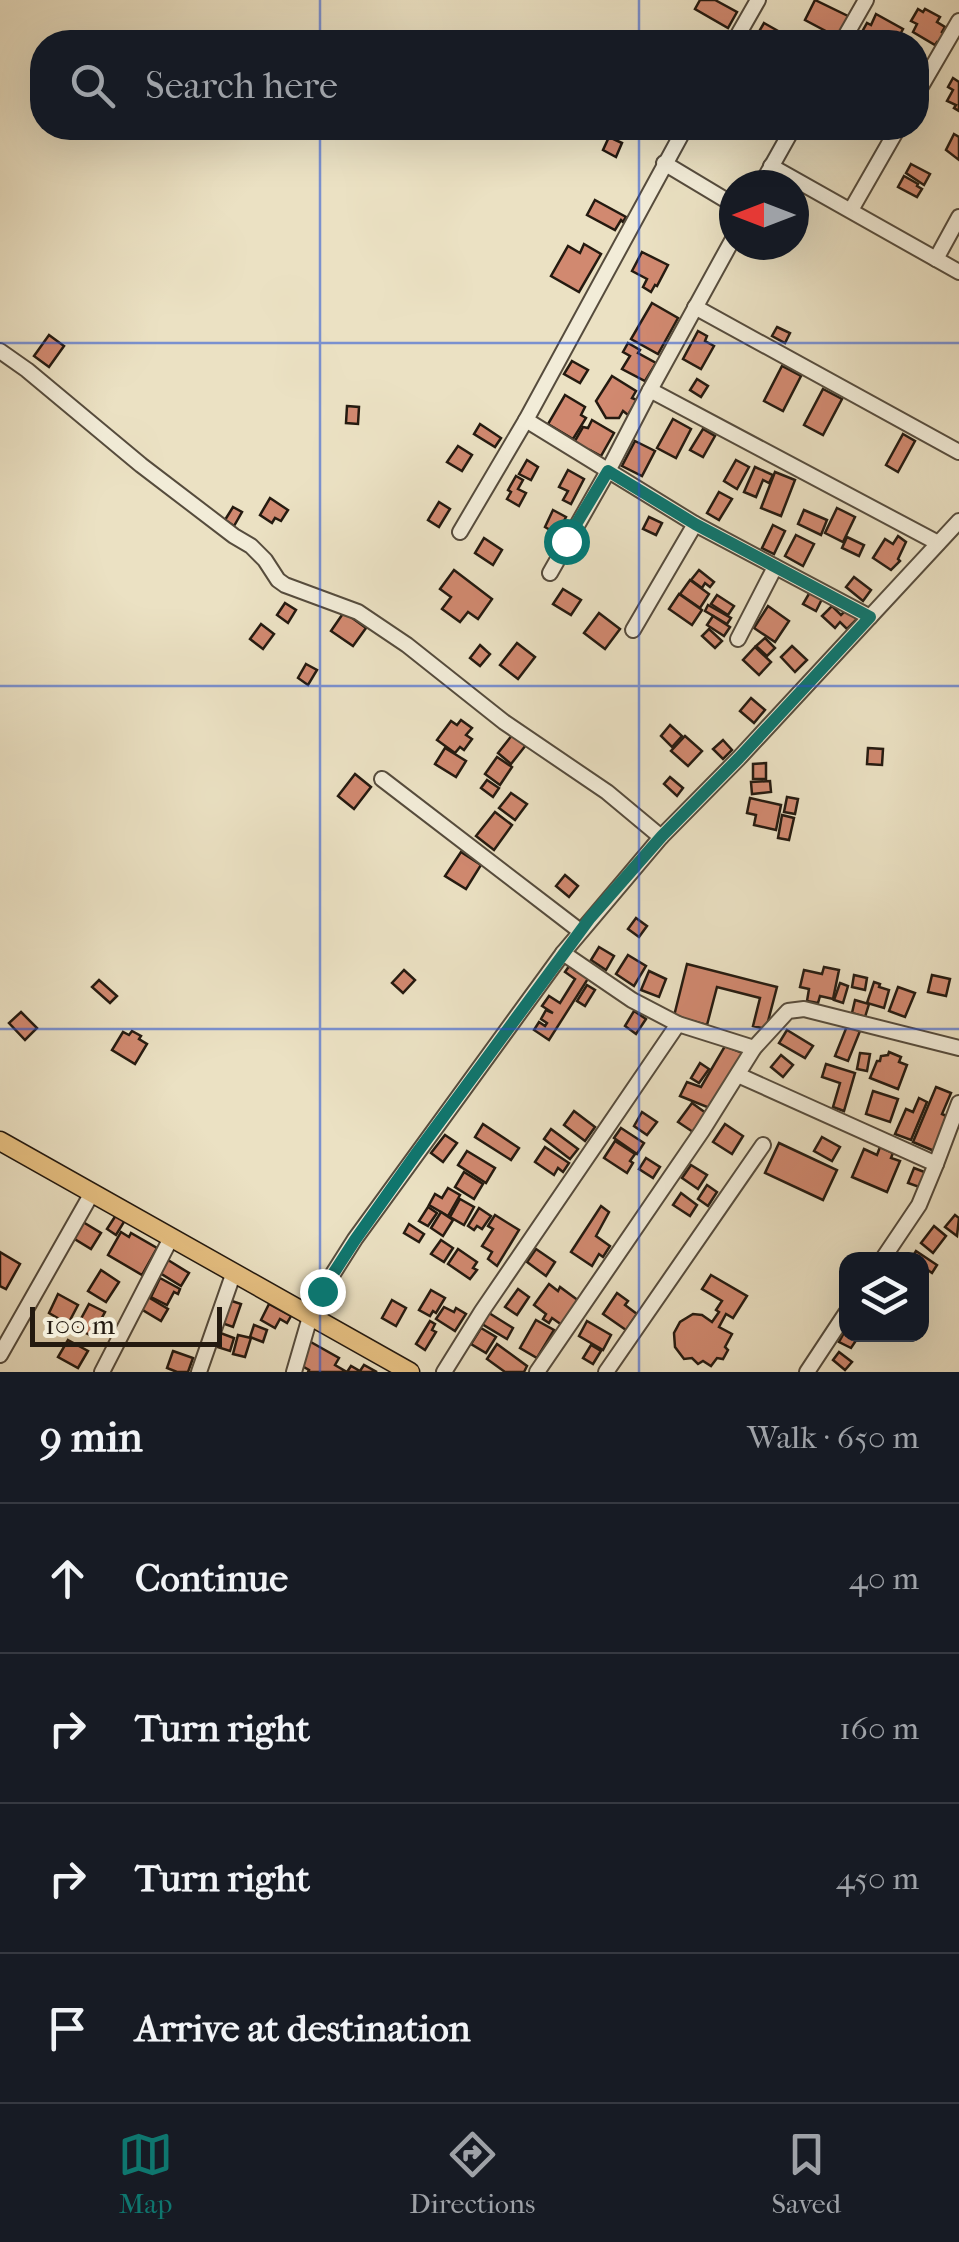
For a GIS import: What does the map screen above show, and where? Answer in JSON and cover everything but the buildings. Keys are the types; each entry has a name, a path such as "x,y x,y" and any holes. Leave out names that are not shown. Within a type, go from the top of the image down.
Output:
{"main road":[{"path":"0,1140 410,1372"}],"street":[{"path":"741,30 758,0"},
{"path":"849,30 866,0"},
{"path":"929,72 959,20"},
{"path":"460,532 526,420 677,140"},
{"path":"769,170 786,140"},
{"path":"851,210 891,140"},
{"path":"664,163 719,196"},
{"path":"771,166 959,272"},
{"path":"936,259 959,217"},
{"path":"550,573 721,260"},
{"path":"695,307 959,452"},
{"path":"0,351 141,465 251,546 266,560 278,580 358,612 375,623 662,836"},
{"path":"650,390 938,543"},
{"path":"526,420 695,524 870,617"},
{"path":"294,1372 310,1316 322,1291 562,953 662,836 959,521"},
{"path":"633,630 695,524"},
{"path":"738,639 776,567"},
{"path":"382,779 580,930"},
{"path":"562,953 632,1000 678,1024 754,1048"},
{"path":"537,1372 754,1048 788,1011 796,1008 959,1048"},
{"path":"444,1372 678,1024"},
{"path":"738,1075 936,1164"},
{"path":"887,1252 919,1204 959,1102"},
{"path":"606,1372 763,1145"},
{"path":"0,1354 92,1193"},
{"path":"102,1372 171,1238"},
{"path":"199,1372 234,1272"},
{"path":"806,1372 839,1322"}],"route":[{"path":"322,1291 416,1154 590,918 662,836 870,617 695,524 608,471 566,541"}]}
